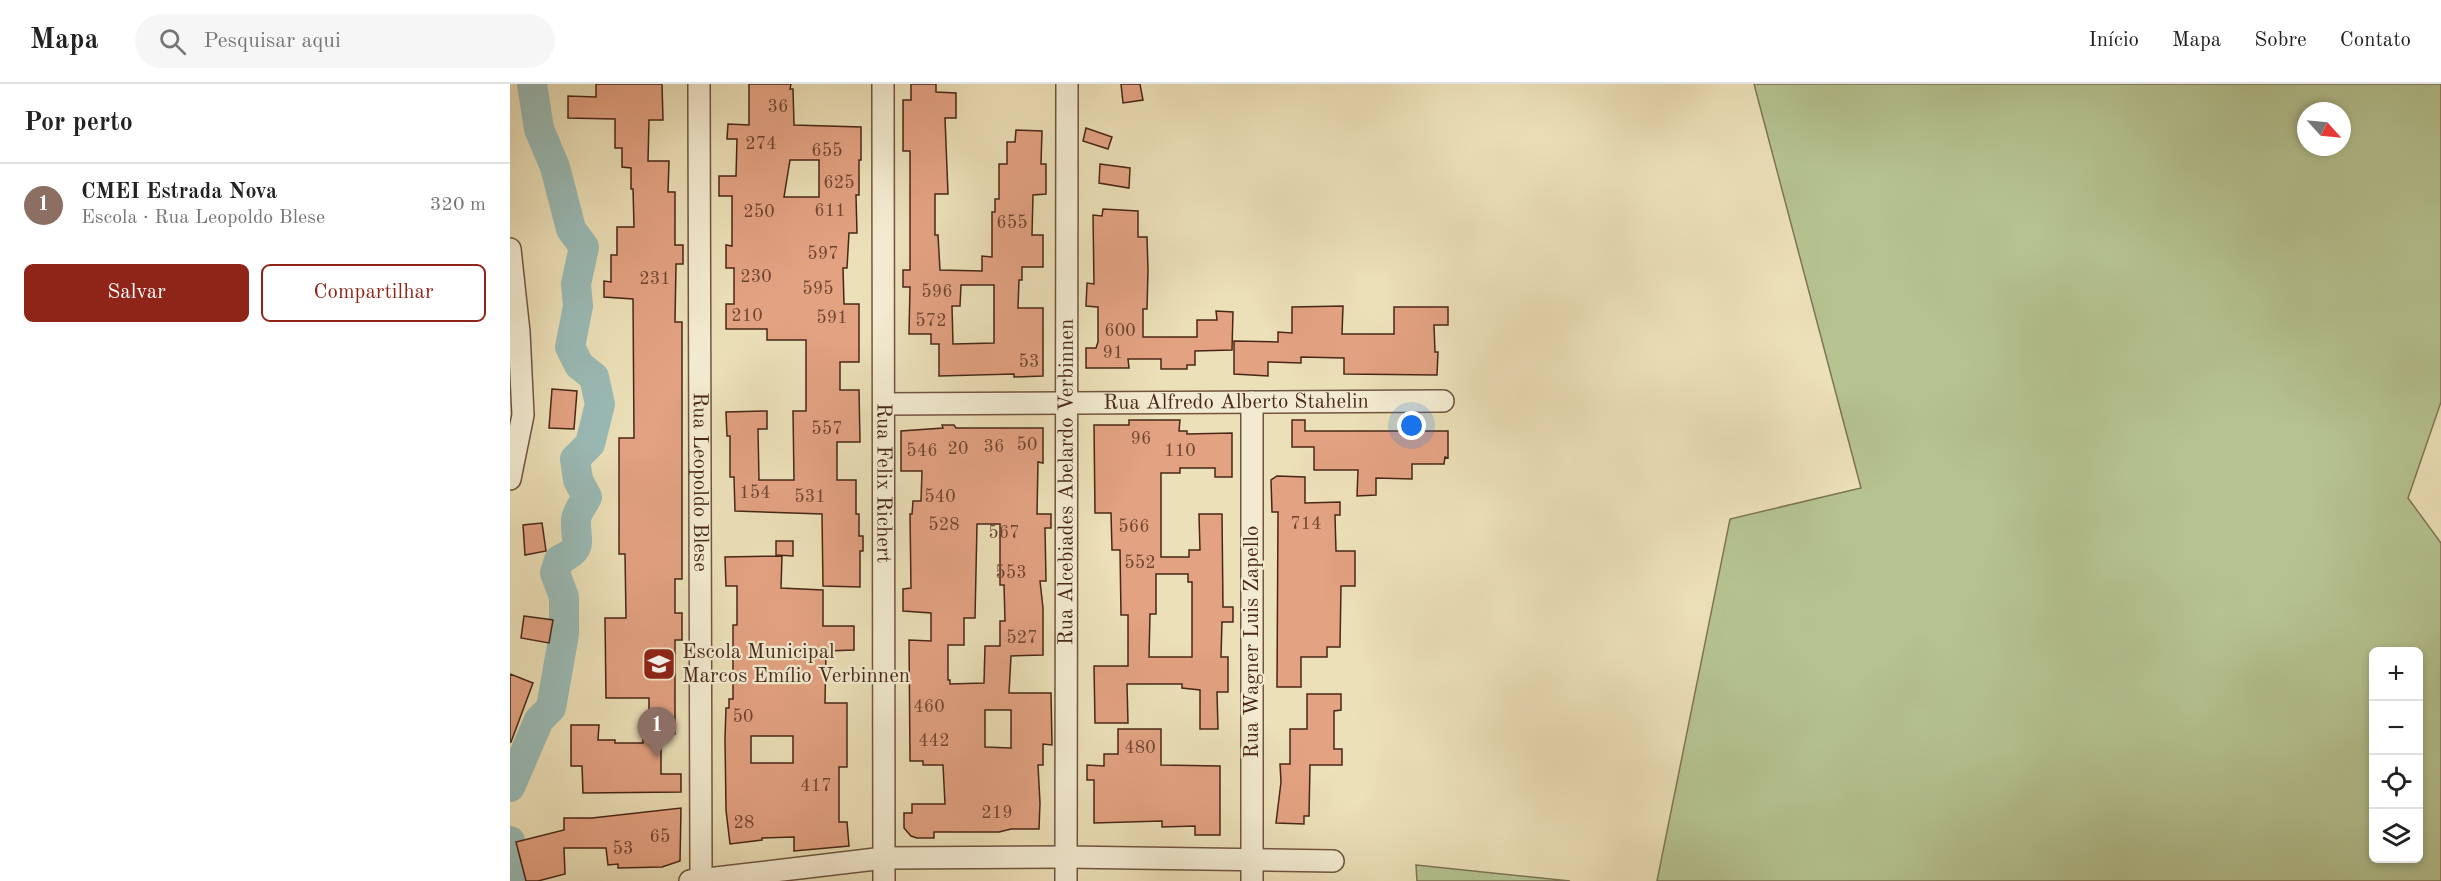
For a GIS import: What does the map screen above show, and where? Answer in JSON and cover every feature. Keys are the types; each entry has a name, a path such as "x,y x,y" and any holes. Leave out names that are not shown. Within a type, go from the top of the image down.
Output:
{"street":[{"name":"Rua Leopoldo Blese","path":"696,880 699,84"},
{"name":"Rua Felix Richert","path":"883,84 884,881"},
{"name":"Rua Alcebiades Abelardo Verbinnen","path":"1066,881 1067,84"},
{"path":"510,249 522,382 522,424 511,469"},
{"name":"Rua Alfredo Alberto Stahelin","path":"885,404 1443,401"},
{"name":"Rua Wagner Luis Zapello","path":"1252,402 1252,871"},
{"path":"696,880 884,858 1066,857 1252,871 1333,861"}],"green space":[{"path":"1754,84 2441,84 2441,402 2408,498 2441,543 2441,881 1657,881 1730,519 1861,488"},
{"path":"1416,865 1570,881 1417,881"}],"building":[{"path":"596,84 662,84 663,120 649,120 648,161 669,161 668,192 675,192 675,245 683,245 683,264 676,264 675,322 682,322 682,579 675,579 675,613 682,613 682,640 675,640 675,734 669,735 649,735 649,698 606,698 605,618 626,618 625,554 619,554 619,438 634,438 633,299 604,297 604,281 611,282 611,255 617,255 617,227 634,227 631,168 622,167 622,148 615,148 615,119 568,118 568,96 596,97"},
{"path":"749,84 791,84 794,125 861,127 859,195 856,195 857,233 849,233 847,268 843,268 844,304 859,304 859,362 840,362 840,390 859,390 860,442 837,442 837,480 856,480 856,514 859,514 859,536 863,536 863,551 860,551 860,587 823,586 822,514 735,511 734,477 730,477 730,436 727,436 726,412 767,411 767,429 758,429 759,480 794,480 793,411 806,411 806,340 767,340 767,329 726,329 726,304 734,304 734,268 726,268 726,245 732,246 732,196 719,196 719,176 736,176 737,139 727,139 728,124 749,125","holes":["790,160 819,160 819,197 784,197"]},
{"path":"911,84 936,84 936,92 956,93 956,118 945,118 948,194 935,194 935,235 938,235 940,270 982,271 982,256 992,257 992,212 995,212 995,199 999,199 999,164 1007,164 1007,142 1015,142 1016,130 1042,131 1041,164 1046,164 1046,194 1033,195 1032,235 1043,235 1043,267 1022,267 1018,308 1043,308 1043,376 1014,377 1014,374 939,376 939,344 931,344 931,334 909,334 910,287 903,287 903,270 910,270 910,151 903,151 903,100 911,100","holes":["961,285 994,285 994,343 953,344 952,306 960,306"]},
{"path":"1121,84 1140,84 1143,100 1123,103"},
{"path":"1086,128 1112,137 1108,149 1083,141"},
{"path":"1100,164 1130,168 1129,188 1099,183"},
{"path":"1103,209 1138,211 1138,237 1147,237 1147,309 1143,309 1143,337 1197,337 1197,320 1217,320 1216,311 1233,312 1232,350 1195,351 1195,365 1187,365 1187,369 1161,369 1161,359 1128,359 1129,368 1086,368 1086,348 1096,348 1098,342 1098,307 1086,306 1087,283 1094,284 1093,215 1102,216"},
{"path":"1343,306 1342,334 1394,334 1394,307 1448,307 1448,325 1434,325 1435,352 1438,352 1437,375 1344,374 1344,358 1301,357 1301,363 1268,362 1268,376 1234,374 1234,341 1278,342 1278,332 1292,333 1292,307"},
{"path":"552,389 577,391 574,429 549,428"},
{"path":"1129,420 1180,420 1179,431 1187,431 1187,434 1232,433 1232,477 1215,477 1215,468 1180,468 1180,473 1161,473 1161,557 1189,557 1189,550 1200,550 1199,514 1222,514 1223,607 1233,607 1233,622 1222,622 1221,657 1228,657 1228,692 1217,692 1218,729 1200,729 1200,690 1182,688 1182,684 1127,684 1128,723 1095,723 1094,666 1128,666 1128,615 1121,615 1120,550 1112,550 1111,513 1095,513 1094,425 1129,425","holes":["1156,574 1188,574 1188,582 1192,582 1192,657 1149,657 1150,614 1156,614"]},
{"path":"1292,420 1305,420 1305,431 1448,431 1448,458 1445,457 1444,464 1412,464 1412,479 1376,478 1376,495 1357,496 1358,470 1314,470 1314,447 1292,447"},
{"path":"942,425 954,425 956,428 1043,428 1043,463 1038,462 1037,514 1051,514 1051,528 1045,528 1046,581 1040,581 1043,608 1043,655 1011,656 1009,693 1051,693 1052,745 1043,744 1043,765 1038,765 1039,829 1011,829 999,832 934,832 934,838 917,838 911,836 904,828 904,813 912,813 912,804 945,804 943,765 923,765 923,761 910,761 909,640 931,641 931,613 903,611 903,589 911,588 910,514 912,514 913,501 921,501 922,471 901,471 901,431 943,428","holes":["977,524 1000,524 1000,585 1004,585 1005,621 1000,621 1000,646 985,646 984,683 950,684 948,645 964,645 964,618 975,618","985,710 1011,710 1011,748 985,747"]},
{"path":"1277,476 1305,477 1305,503 1340,502 1340,515 1335,515 1336,551 1355,551 1355,586 1341,586 1340,647 1327,647 1327,657 1301,657 1301,687 1277,687 1278,512 1272,512 1271,480"},
{"path":"542,523 546,551 525,555 523,525"},
{"path":"776,541 793,541 793,556 776,555"},
{"path":"782,556 781,588 823,590 823,626 854,626 854,650 826,651 825,703 847,703 847,767 839,767 839,822 847,822 849,846 794,851 794,837 762,838 762,840 730,844 726,810 725,738 726,708 729,708 729,699 733,699 733,625 737,625 737,586 726,586 725,557","holes":["751,736 793,736 793,763 751,763"]},
{"path":"524,616 553,620 549,643 521,638"},
{"path":"510,674 533,683 511,742 510,742"},
{"path":"1307,694 1341,694 1341,710 1334,711 1334,749 1342,749 1342,765 1310,765 1309,816 1304,816 1304,824 1276,823 1281,782 1280,764 1290,764 1290,729 1307,729"},
{"path":"571,725 599,725 598,740 615,740 615,743 643,743 643,736 661,736 661,774 681,774 681,792 583,793 582,766 571,766"},
{"path":"1118,729 1161,729 1161,765 1220,766 1220,835 1195,835 1195,826 1162,827 1162,821 1094,823 1094,780 1087,780 1087,765 1104,766 1104,754 1118,754"},
{"path":"681,808 680,861 662,867 618,868 618,864 608,865 606,848 564,848 565,874 538,881 526,881 516,842 564,830 564,818 592,818"}],"waterway":[{"path":"510,787 539,720 551,708 564,634 564,597 555,573 559,560 576,548 576,519 587,497 578,480 575,459 590,444 600,404 594,377 579,365 570,347 578,306 576,284 584,247 571,229 555,167 539,129 532,84"},
{"path":"510,841 517,881"}],"place":[{"name":"Escola Municipal Marcos Emílio Verbinnen","path":"659,664"},
{"name":"CMEI Estrada Nova","path":"657,757"}]}
